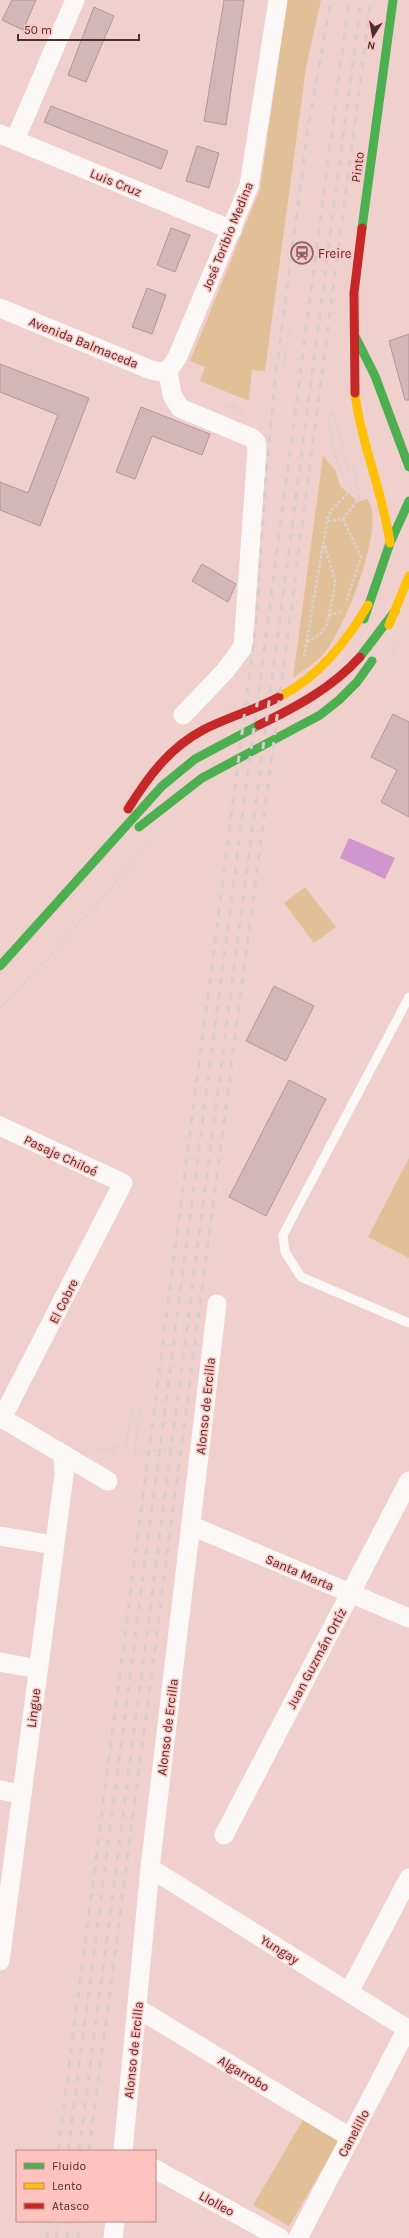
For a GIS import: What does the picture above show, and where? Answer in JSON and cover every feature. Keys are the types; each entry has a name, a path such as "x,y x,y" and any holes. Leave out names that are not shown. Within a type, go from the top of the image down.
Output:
{"main road":[{"name":"Pinto","path":"390,543 384,508 358,410 354,377 356,338 353,311 354,286 393,0"},
{"name":"Pinto","path":"356,338 376,376 409,468"},
{"path":"356,641 390,543 409,501"},
{"path":"100,854 212,772 296,730 326,712 352,689 363,676 377,651 409,576"},
{"path":"100,854 146,780 163,760 184,742 212,725 264,704 305,682 330,661 342,647 354,631 368,605"},
{"path":"0,966 100,854 180,770 222,742 295,707 330,685 346,673 371,648 395,611"},
{"path":"330,685 350,652"}],"street":[{"path":"7,137 75,0"},
{"name":"José Toribio Medina","path":"168,371 174,364 246,196 253,170 278,0"},
{"name":"Luis Cruz","path":"7,137 232,230"},
{"name":"Avenida Balmaceda","path":"0,308 151,370 161,372 168,371"},
{"path":"168,371 172,394 180,408 252,438 256,442 257,450 243,647 225,672 183,715"},
{"name":"Pasaje Chiloé","path":"0,1126 123,1183"},
{"name":"El Cobre","path":"1,1418 123,1183"},
{"name":"Alonso de Ercilla","path":"123,2150 150,1868 192,1526 217,1304"},
{"path":"1,1418 63,1456 108,1481"},
{"name":"Lingue","path":"0,1961 3,1918 22,1794 64,1475 63,1456"},
{"name":"Juan Guzmán Ortíz","path":"224,1835 409,1481"},
{"name":"Santa Marta","path":"192,1526 409,1618"},
{"path":"0,1536 54,1545"},
{"path":"0,1662 38,1669"},
{"path":"0,1790 22,1794"},
{"name":"Yungay","path":"150,1868 408,2030"},
{"path":"349,1992 409,1878"},
{"name":"Algarrobo","path":"137,2008 350,2138"},
{"name":"Canelillo","path":"298,2238 408,2030"},
{"name":"Llolleo","path":"156,2170 280,2238"},
{"path":"113,2238 115,2222"}],"lane":[{"path":"409,997 283,1235 285,1252 301,1276 409,1323"},
{"path":"400,1014 409,1018"}],"path":[{"path":"284,364 289,328"},
{"path":"330,414 333,415 349,472 354,470 360,497 351,490 342,474 328,428 330,414"},
{"path":"303,664 328,521 331,511 351,490"},
{"path":"328,521 343,519 360,497"},
{"path":"343,519 361,557 345,605"},
{"path":"307,642 323,630 329,616 334,581 324,542"},
{"path":"329,616 336,614 343,609"},
{"path":"0,1009 87,915 153,838"},
{"path":"121,1448 126,1446 132,1409 135,1408 139,1409 139,1412 135,1455 189,1444"}],"shaded area":[{"path":"287,0 321,0 306,68 265,371 252,370 249,401 200,381 205,367 190,361 260,189"},
{"path":"323,456 336,471 340,486 358,502 367,499 372,512 372,531 368,554 360,579 341,626 322,656 293,678"},
{"path":"349,838 395,858 385,879 340,858"},
{"path":"305,887 336,927 314,943 284,903"},
{"path":"409,1158 409,1258 368,1237"},
{"path":"303,2120 339,2141 289,2226 253,2205"}],"building":[{"path":"12,0 36,0 23,30 2,20"},
{"path":"224,0 244,0 226,125 204,121"},
{"path":"94,7 114,16 86,82 68,75"},
{"path":"51,106 168,151 161,169 44,122"},
{"path":"197,146 219,153 209,188 186,181"},
{"path":"171,228 190,235 175,272 157,265"},
{"path":"147,288 166,295 152,334 132,327"},
{"path":"409,334 409,400 405,400 389,341"},
{"path":"0,364 89,398 40,526 0,510 0,482 28,493 58,415 0,392"},
{"path":"141,407 210,434 202,455 152,436 135,479 116,472"},
{"path":"202,564 236,584 228,602 192,581"},
{"path":"393,714 409,722 409,817 381,802 397,770 371,757"},
{"path":"274,986 314,1006 286,1061 246,1041"},
{"path":"289,1080 326,1099 266,1216 229,1197"}],"railway":[{"path":"58,2150 256,625 266,477 275,381 308,128 331,0"},
{"path":"68,2150 349,0"},
{"path":"79,2150 361,0"},
{"path":"89,2150 371,0"},
{"path":"47,2238 49,2222"},
{"path":"56,2238 59,2222"},
{"path":"67,2238 70,2222"},
{"path":"78,2238 80,2222"}],"traffic: fast":[{"path":"362,228 393,0"},
{"path":"356,338 375,376 409,467"},
{"path":"364,619 390,543 409,501"},
{"path":"360,657 395,611"},
{"path":"139,827 202,778 320,715 339,700 357,682 372,661"},
{"path":"0,966 162,786 195,759 259,725"}],"traffic: slow":[{"path":"355,393 362,431 387,524 390,543"},
{"path":"389,625 409,576"},
{"path":"279,697 293,689 319,669 341,645 360,619 368,605"}],"traffic: jam":[{"path":"355,393 354,293 362,228"},
{"path":"259,725 313,696 338,678 360,657"},
{"path":"128,809 160,764 180,745 212,725 261,706 279,697"}],"place":[{"name":"Freire","path":"302,253"}]}
